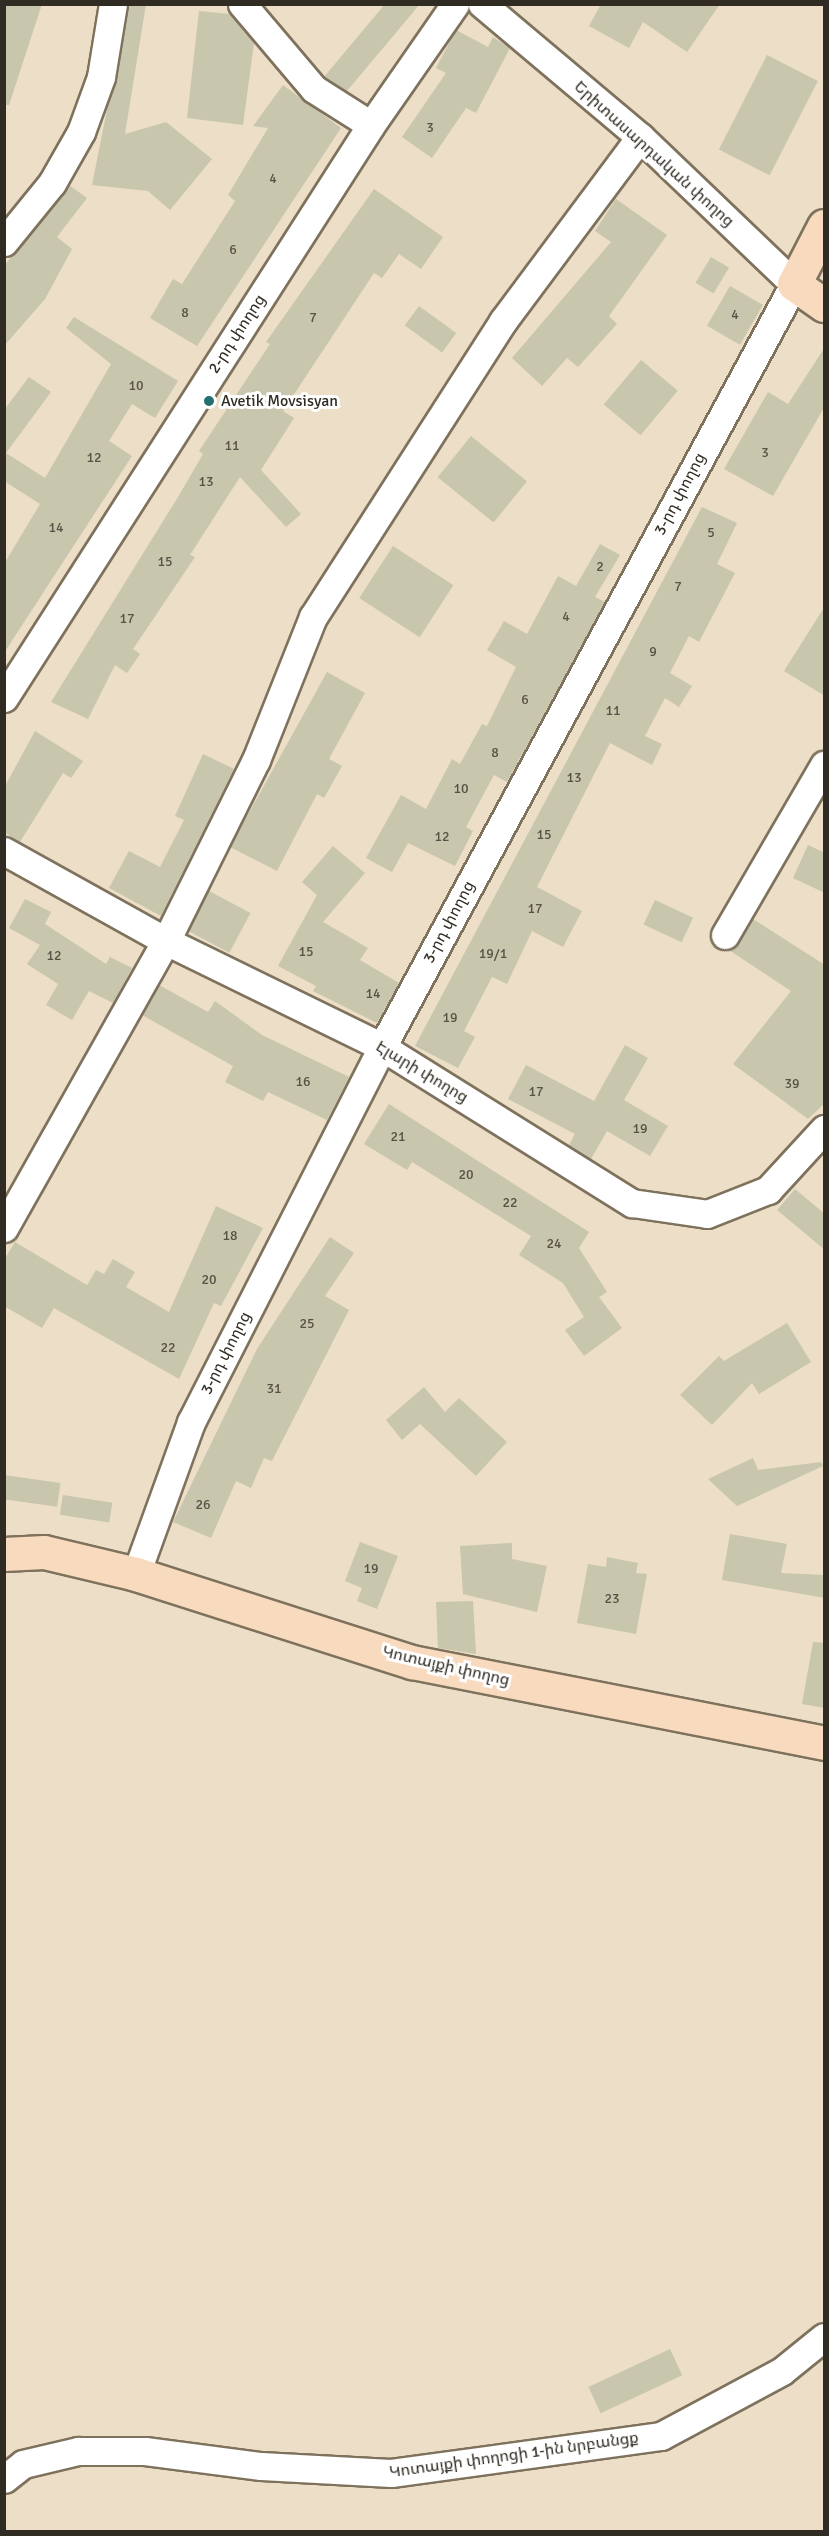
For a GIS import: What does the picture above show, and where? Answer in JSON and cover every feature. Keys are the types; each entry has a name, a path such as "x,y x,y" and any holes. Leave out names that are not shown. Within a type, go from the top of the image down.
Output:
{"main road":[{"path":"794,284 825,226"},
{"name":"Երիտասարդական փողոց","path":"794,284 825,305"},
{"name":"Կոտայքի փողոց","path":"4,1554 44,1552 136,1574 412,1662 825,1743"}],"street":[{"path":"4,242 52,183 81,132 101,77 112,4"},
{"path":"242,4 314,89 371,126"},
{"name":"2-րդ փողոց","path":"4,698 371,126 455,4"},
{"name":"Երիտասարդական փողոց","path":"482,4 640,137 794,284"},
{"path":"4,1228 166,941 256,760 314,617 503,321 640,137"},
{"name":"3-րդ փողոց","path":"136,1574 191,1422 382,1047 794,284"},
{"path":"725,935 825,765"},
{"name":"Էլարի փողոց","path":"4,851 166,941 382,1047 632,1203 707,1214 768,1190 825,1128"},
{"name":"Կոտայքի փողոցի 1-ին նրբանցք","path":"4,2480 23,2464 78,2451 145,2451 261,2466 391,2473 660,2436 782,2371 825,2337"}],"building":[{"path":"4,4 42,4 9,105 4,105"},
{"path":"128,4 146,4 125,134 166,122 212,159 170,210 148,191 92,185"},
{"path":"385,4 420,4 347,91 324,77"},
{"path":"601,4 720,4 687,52 643,22 629,48 589,26"},
{"path":"199,11 230,14 254,43 243,125 187,118"},
{"path":"456,30 488,47 493,37 510,48 476,113 466,108 432,158 402,137 446,73 436,68"},
{"path":"767,55 818,81 770,175 719,149"},
{"path":"283,85 341,128 197,346 150,318 173,279 182,284 235,201 228,195 268,128 253,126"},
{"path":"69,185 87,198 57,237 72,249 45,299 4,346 4,266"},
{"path":"374,189 443,237 421,269 399,254 382,278 374,273 283,411 294,418 261,470 301,514 286,527 240,477 190,555 195,557 133,649 140,654 127,673 115,665 88,719 51,702 178,497 203,454 199,451 270,344 266,342"},
{"path":"616,199 667,235 609,316 617,324 578,367 567,358 542,386 512,358 611,242 595,231"},
{"path":"711,257 729,268 714,294 696,283"},
{"path":"730,286 763,305 740,345 707,326"},
{"path":"419,306 456,333 442,352 405,325"},
{"path":"74,317 178,381 155,418 132,404 109,441 132,456 4,653 4,564 40,504 4,481 4,410 29,377 51,392 6,453 45,478 111,364 66,328"},
{"path":"825,347 825,406 773,496 724,469 768,392 788,404"},
{"path":"641,360 678,391 640,435 604,404"},
{"path":"471,436 527,481 494,522 438,477"},
{"path":"702,507 737,523 717,564 735,573 699,642 689,636 670,673 692,686 679,707 665,698 645,736 662,744 652,765 610,743 537,887 582,911 563,947 532,931 507,984 492,977 464,1031 475,1037 458,1068 415,1046"},
{"path":"600,544 620,555 595,597 605,602 507,782 494,775 466,827 473,831 455,866 408,843 392,872 366,858 401,795 426,809 452,759 460,764 482,724 487,726 516,667 487,650 504,621 527,634 558,576 576,586"},
{"path":"393,546 453,585 420,637 359,598"},
{"path":"825,606 825,696 784,671"},
{"path":"327,672 365,693 329,759 342,766 324,798 317,794 277,871 230,847"},
{"path":"35,731 83,761 71,778 63,773 20,842 4,832 4,788"},
{"path":"203,754 234,769 161,916 109,888 129,851 160,867 184,820 175,816"},
{"path":"808,845 825,853 825,893 793,878"},
{"path":"333,846 365,873 323,922 368,948 360,960 399,983 377,1023 313,991 316,986 278,966 317,895 302,882"},
{"path":"209,891 250,913 229,953 188,931"},
{"path":"25,899 51,912 45,924 106,964 110,957 132,968 113,1003 89,991 72,1020 46,1005 58,984 27,964 40,945 9,928"},
{"path":"655,900 693,918 682,942 644,924"},
{"path":"753,919 825,965 825,1103 808,1119 733,1064 791,991 729,950"},
{"path":"159,985 208,1012 215,1001 262,1035 349,1077 327,1120 268,1092 263,1101 225,1082 233,1066 142,1015"},
{"path":"625,1045 648,1058 624,1100 668,1126 650,1156 607,1131 591,1159 569,1145 575,1134 508,1099 526,1065 594,1101"},
{"path":"389,1104 589,1232 579,1248 607,1292 599,1297 622,1328 584,1356 565,1330 584,1317 563,1283 519,1255 531,1236 412,1162 407,1170 364,1144"},
{"path":"795,1189 825,1214 825,1250 777,1210"},
{"path":"216,1206 263,1228 221,1306 214,1303 179,1379 54,1308 42,1328 4,1306 4,1260 15,1242 87,1285 96,1270 104,1274 113,1259 135,1272 126,1287 169,1312"},
{"path":"330,1237 354,1253 325,1296 349,1310 272,1461 264,1458 251,1488 236,1481 211,1538 173,1522 257,1349"},
{"path":"787,1323 811,1362 759,1394 752,1383 712,1425 680,1395 719,1356 724,1361"},
{"path":"424,1387 445,1412 459,1398 507,1442 476,1476 420,1424 402,1440 386,1420"},
{"path":"753,1458 758,1470 821,1462 823,1466 737,1506 708,1479"},
{"path":"4,1475 60,1483 57,1507 4,1499"},
{"path":"63,1495 112,1503 109,1523 60,1515"},
{"path":"730,1534 787,1544 781,1573 825,1575 825,1598 722,1580"},
{"path":"360,1542 398,1556 377,1609 357,1601 362,1588 345,1581"},
{"path":"512,1543 512,1559 547,1566 537,1612 463,1594 460,1546"},
{"path":"607,1557 638,1563 636,1573 647,1574 636,1634 577,1623 588,1564 606,1567"},
{"path":"473,1601 476,1654 438,1648 436,1602"},
{"path":"813,1642 825,1643 825,1708 802,1704"},
{"path":"670,2349 682,2375 601,2413 588,2387"}],"place":[{"name":"Avetik Movsisyan","path":"209,401"}]}
